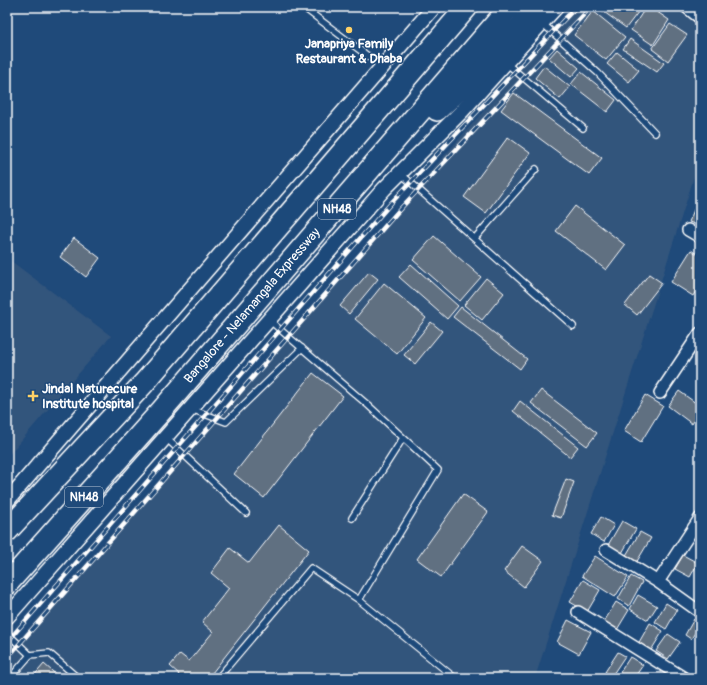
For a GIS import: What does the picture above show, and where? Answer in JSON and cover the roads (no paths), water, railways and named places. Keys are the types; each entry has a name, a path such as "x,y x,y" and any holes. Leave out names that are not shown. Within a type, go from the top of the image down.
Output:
{"highway":[{"name":"NH48","path":"7,531 144,383 468,7"},
{"name":"Bangalore - Nelamangala Expressway","path":"7,584 162,410 375,166 510,7"},
{"path":"375,166 539,15"}],"street":[{"path":"7,501 383,68 434,7"},
{"path":"7,617 400,173 462,111 506,62 539,15 556,7"},
{"path":"686,7 700,18"},
{"path":"688,230 700,237"},
{"path":"660,393 699,338"},
{"path":"658,582 700,518"},
{"path":"606,550 658,582 700,612"},
{"path":"578,612 684,678"}],"lane":[{"path":"303,7 383,68"},
{"path":"539,15 598,73 655,133"},
{"path":"506,62 583,128"},
{"path":"475,238 536,169"},
{"path":"400,173 573,326"},
{"path":"269,320 438,470 358,600"},
{"path":"190,409 226,422 302,348"},
{"path":"165,437 246,513"},
{"path":"352,518 403,438"},
{"path":"218,678 311,568 358,600 456,678"},
{"path":"7,633 30,655"},
{"path":"10,678 30,655 49,653 78,678"}],"railway":[{"path":"7,642 392,202 576,7"},
{"path":"7,658 401,208 591,7"}],"place":[{"name":"Janapriya Family Restaurant & Dhaba","path":"349,30"},
{"name":"Jindal Naturecure Institute hospital","path":"33,396"}]}
